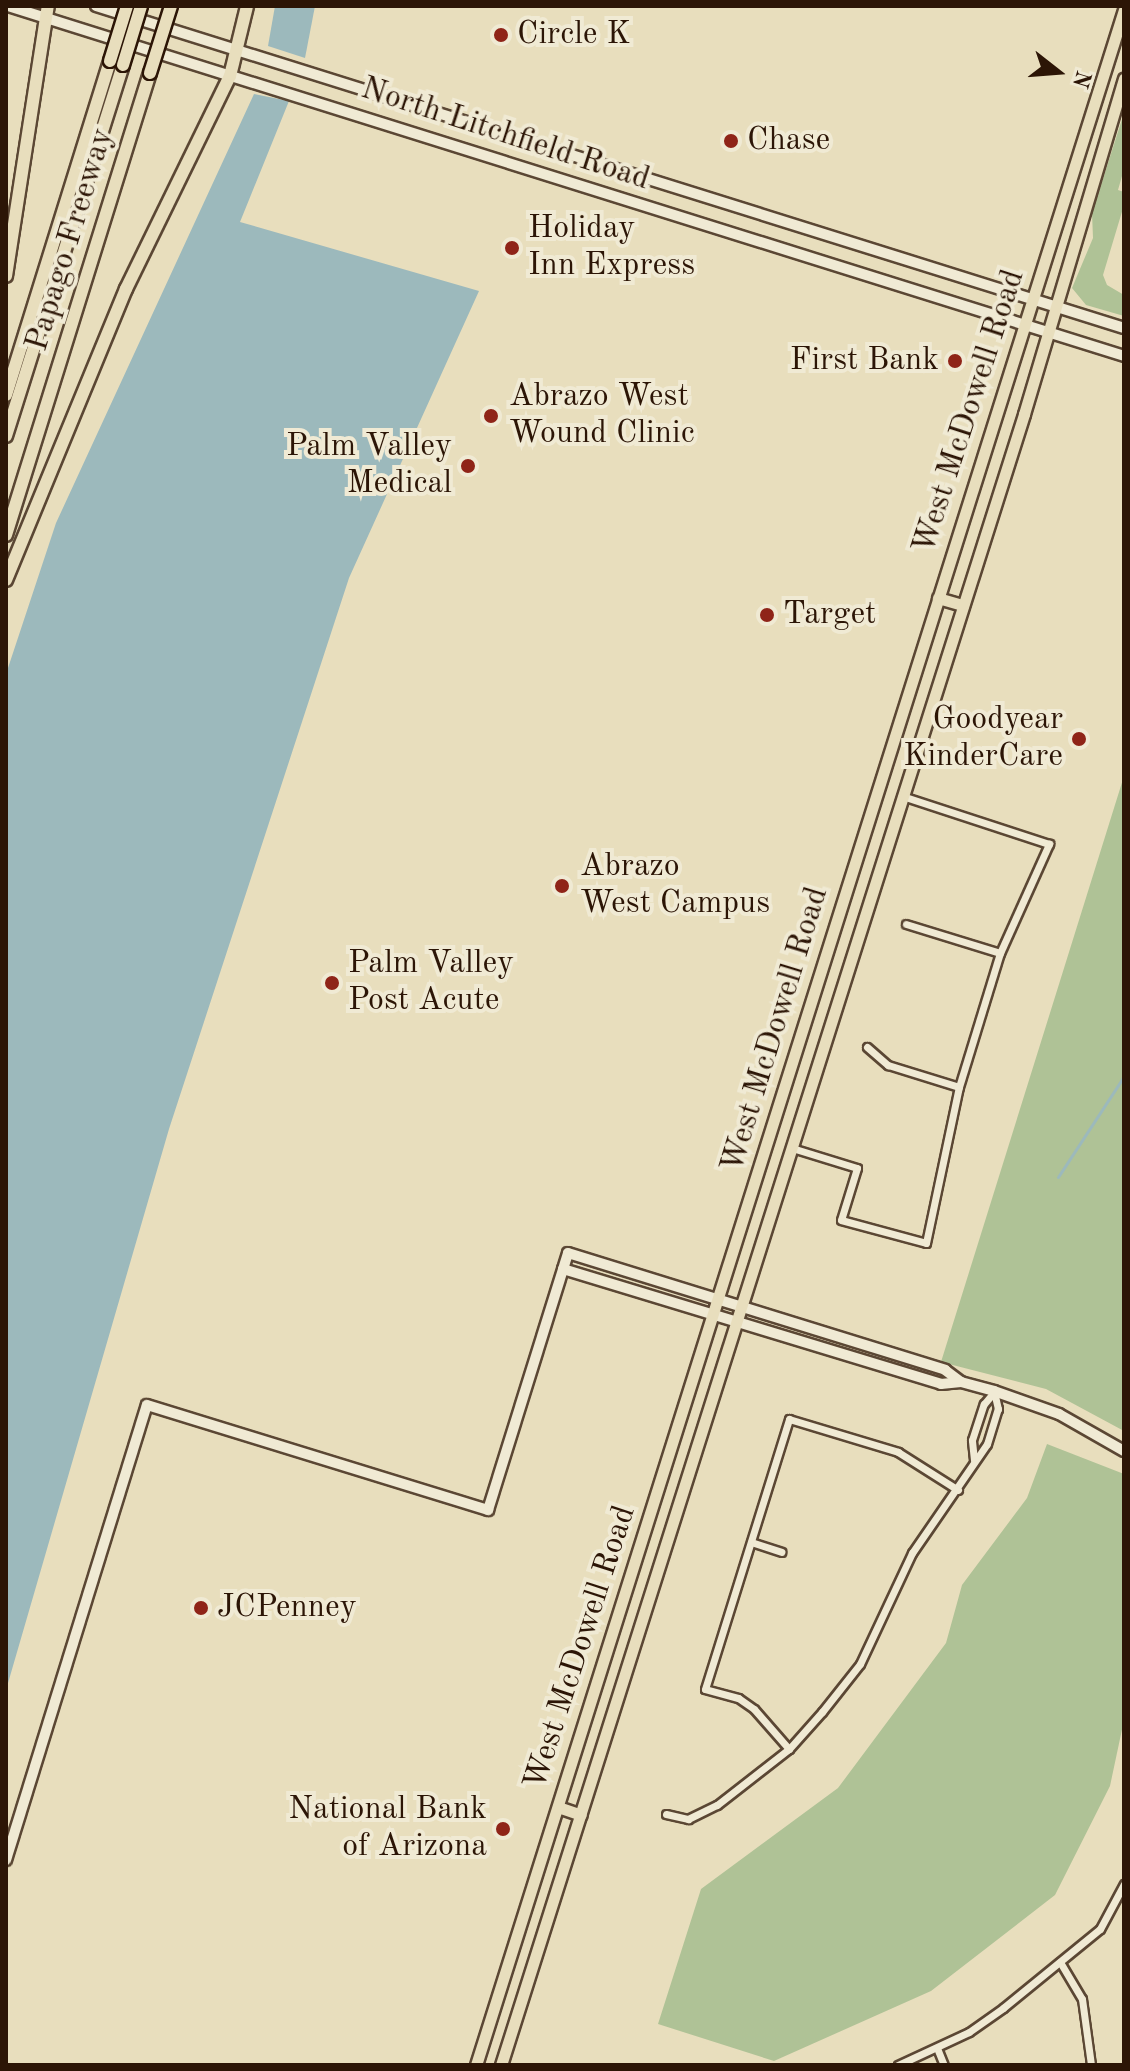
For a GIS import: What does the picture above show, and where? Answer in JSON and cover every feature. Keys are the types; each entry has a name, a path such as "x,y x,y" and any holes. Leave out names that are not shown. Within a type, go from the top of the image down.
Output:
{"highway":[{"name":"Papago Freeway","path":"6,395 117,63 127,6"},
{"path":"6,436 117,63 141,6"},
{"name":"Papago Freeway","path":"6,535 171,6"},
{"path":"6,580 126,289 230,76 247,6"},
{"path":"6,276 46,12"}],"main road":[{"name":"North Litchfield Road","path":"8,6 46,12 230,76 1124,356"},
{"name":"North Litchfield Road","path":"96,6 1124,328"},
{"name":"West McDowell Road","path":"476,2065 1124,10"},
{"name":"West McDowell Road","path":"501,2065 1049,333 1124,79"},
{"path":"938,598 963,605"},
{"path":"6,1860 147,1405 488,1510 568,1253 945,1370 961,1382"},
{"path":"563,1269 941,1384 961,1382 994,1391 1071,1419 1124,1451"},
{"path":"558,1807 581,1815"}],"street":[{"path":"792,1148 857,1168 841,1220 926,1243 959,1087 1000,953 1049,844 902,796"},
{"path":"906,924 1000,953"},
{"path":"867,1047 888,1065 959,1087"},
{"path":"974,1460 972,1440 984,1404 994,1391"},
{"path":"666,1814 688,1819 717,1805 789,1749 860,1664 912,1553 987,1444 997,1413 994,1391"},
{"path":"789,1749 754,1709 738,1698 705,1689 789,1419 898,1452 958,1490"},
{"path":"751,1542 781,1552"},
{"path":"898,2065 969,2032 1060,1962 1100,1929 1124,1884"},
{"path":"1060,1962 1082,1999 1091,2065"},
{"path":"937,2048 944,2065"}],"green space":[{"path":"1124,113 1124,169 1118,190 1124,192 1124,205 1103,275 1107,285 1124,295 1124,316 1086,305 1072,288 1093,238 1092,213"},
{"path":"1124,776 1124,1431 1046,1389 941,1362"},
{"path":"1047,1444 1124,1474 1124,1720 1110,1786 1055,1895 931,1991 774,2061 658,2024 701,1889 838,1788 946,1643 962,1585 1027,1498"}],"water":[{"path":"275,6 315,6 305,58 268,46"},
{"path":"254,94 289,101 240,222 479,291 349,578 169,1129 6,1690 6,674 56,523"}],"waterway":[{"path":"1058,1177 1124,1076"}],"place":[{"name":"Circle K","path":"501,35"},
{"name":"Chase","path":"731,141"},
{"name":"Holiday Inn Express","path":"512,248"},
{"name":"First Bank","path":"955,361"},
{"name":"Abrazo West Wound Clinic","path":"491,416"},
{"name":"Palm Valley Medical","path":"468,466"},
{"name":"Target","path":"767,615"},
{"name":"Goodyear KinderCare","path":"1079,739"},
{"name":"Abrazo West Campus","path":"562,886"},
{"name":"Palm Valley Post Acute","path":"332,983"},
{"name":"JCPenney","path":"201,1608"},
{"name":"National Bank of Arizona","path":"503,1829"}]}
